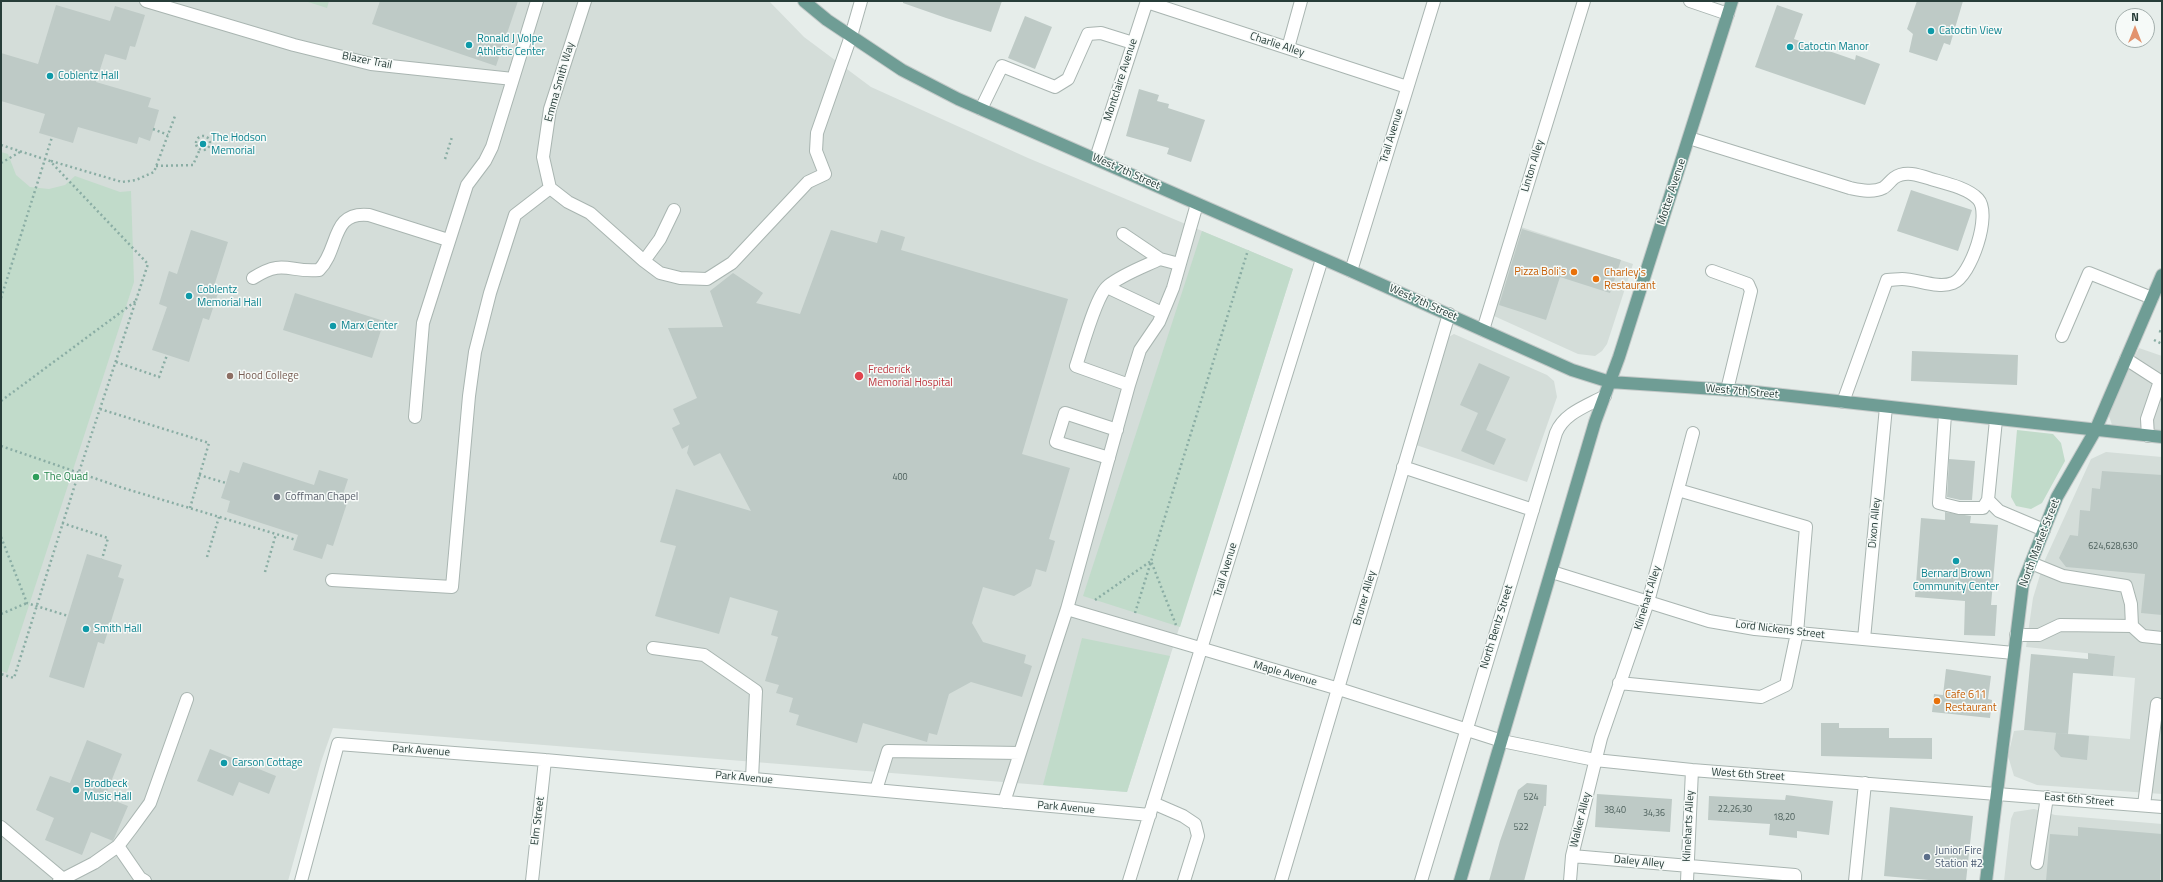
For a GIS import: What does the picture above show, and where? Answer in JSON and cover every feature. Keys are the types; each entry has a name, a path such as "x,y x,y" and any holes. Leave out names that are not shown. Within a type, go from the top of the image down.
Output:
{"main road":[{"name":"West 7th Street","path":"804,1 851,36 902,70 981,109 1096,158 1196,204 1449,314 1572,370 1610,382 1727,390 2094,431 2162,437"},
{"name":"Motter Avenue","path":"1610,382 1732,1"},
{"name":"North Market Street","path":"1986,881 2023,583 2057,497 2094,431 2162,275"},
{"path":"1460,881 1595,422 1610,382"}],"street":[{"name":"Blazer Trail","path":"146,1 294,45 371,64 513,79"},
{"path":"415,417 423,323 448,240 468,185 485,161 492,147 537,1"},
{"name":"Emma Smith Way","path":"550,188 543,157 550,109 585,1"},
{"path":"332,580 452,587 469,396 475,352 490,293 515,215 550,188 568,202 590,213 660,273 680,278 707,279 732,263 808,182 825,174 816,151 816,133 851,36 861,1"},
{"path":"1288,48 1301,1"},
{"name":"Trail Avenue","path":"1351,271 1434,1"},
{"name":"Linton Alley","path":"1483,330 1584,1"},
{"path":"1690,1 1728,14"},
{"name":"Charlie Alley","path":"1147,2 1407,87"},
{"name":"Montclaire Avenue","path":"1096,158 1147,2"},
{"path":"981,109 1002,66 1055,87 1068,79 1088,34 1100,33 1133,43"},
{"path":"1689,138 1850,188 1870,191 1884,188 1899,174 1912,173 1960,189 1978,198 1983,206 1982,226 1974,254 1954,283 1943,285 1902,279 1887,280 1843,402"},
{"path":"1004,802 1067,610 1140,350 1162,314 1173,288 1196,204"},
{"path":"644,260 660,239 674,210"},
{"path":"253,278 263,271 276,267 289,266 308,271 319,270 327,262 342,223 349,217 359,214 369,214 448,240"},
{"path":"1123,234 1160,259 1179,264"},
{"path":"1129,385 1076,366 1100,298 1107,287 1160,259"},
{"name":"Trail Avenue","path":"1129,881 1322,259"},
{"path":"1712,271 1748,284 1751,291 1727,390"},
{"path":"2062,336 2089,273 2152,298"},
{"path":"1107,287 1162,314"},
{"name":"Bruner Alley","path":"1281,881 1449,314"},
{"path":"2126,360 2160,381 2147,419 2148,436"},
{"name":"North Bentz Street","path":"1420,881 1559,425 1568,416 1605,396"},
{"name":"Dixon Alley","path":"1864,639 1886,407"},
{"path":"1109,458 1056,442 1065,413 1117,430"},
{"path":"1945,414 1939,503 1959,508 1983,508 1988,500 1996,420"},
{"name":"Klinehart Alley","path":"1595,760 1648,602 1693,433"},
{"path":"1403,467 1533,510"},
{"path":"1620,683 1762,697 1786,685 1797,633 1806,527 1678,490"},
{"path":"1988,500 1998,511 2044,530"},
{"path":"2031,563 2063,576 2126,586 2131,604 2132,626"},
{"name":"Lord Nickens Street","path":"1552,572 1709,621 1755,629 2014,653"},
{"name":"Maple Avenue","path":"1067,610 1339,689 1502,741"},
{"path":"2016,636 2039,635 2060,625 2132,626 2143,636 2162,638"},
{"path":"653,648 704,655 756,691 752,779"},
{"path":"1,827 61,879 94,863 118,846 150,802 187,699"},
{"path":"2144,805 2157,704"},
{"name":"West 6th Street","path":"1502,741 1595,760 1692,770 1996,794"},
{"name":"Park Avenue","path":"301,881 338,744 545,760 1150,815"},
{"path":"876,790 888,751 1020,753"},
{"name":"Elm Street","path":"532,881 545,760"},
{"name":"Walker Alley","path":"1570,881 1572,856 1595,760"},
{"name":"Klineharts Alley","path":"1687,881 1692,770"},
{"path":"1855,881 1864,784"},
{"name":"East 6th Street","path":"1996,794 2162,807"},
{"path":"2037,863 2047,797"},
{"path":"1153,803 1183,816 1195,824 1198,836 1184,881"},
{"path":"118,846 140,878 145,881"},
{"name":"Daley Alley","path":"1572,856 1795,875 1795,881"}],"path":[{"path":"1,146 122,182 136,180 154,172 175,116"},
{"path":"153,129 168,135"},
{"path":"202,136 206,137 210,142 209,146 206,150 200,150 196,141 202,136"},
{"path":"1,298 52,137"},
{"path":"445,159 452,137"},
{"path":"156,166 193,165 200,150"},
{"path":"1,163 20,152"},
{"path":"1,674 14,678 78,472 148,264 50,161"},
{"path":"1135,613 1248,250"},
{"path":"1,401 136,301"},
{"path":"2154,340 2162,344"},
{"path":"116,362 159,377 167,355"},
{"path":"100,409 209,443 190,508"},
{"path":"1,446 190,508 296,540"},
{"path":"199,475 226,483"},
{"path":"207,557 219,517"},
{"path":"62,523 108,538 102,559"},
{"path":"265,572 276,534"},
{"path":"1,537 27,602 68,616"},
{"path":"1095,600 1151,561"},
{"path":"1151,561 1176,625"},
{"path":"1,614 27,602"}],"shaded area":[{"path":"1,1 769,1 804,37 871,87 1028,158 1293,269 1127,792 333,728 321,762 288,881 1,881"},
{"path":"1521,227 1633,264 1607,344 1602,351 1595,356 1578,354 1494,316"},
{"path":"1454,334 1547,375 1554,381 1557,397 1527,482 1416,445 1447,338"},
{"path":"2139,348 2162,356 2162,432 2113,428 2108,413"},
{"path":"2106,452 2162,457 2162,794 2037,785 2014,776 2008,756 2014,731 2024,730 2130,739 2135,678 2113,676 2115,656 2026,647 2033,598 2044,562 2091,459"},
{"path":"2034,809 2055,815 2162,824 2162,881 2004,881 2011,819 2014,812"}],"green space":[{"path":"305,1 329,1 327,8"},
{"name":"The Quad","path":"1,152 8,154 16,175 30,187 49,189 65,185 75,176 120,192 131,191 134,282 7,673 1,671"},
{"path":"1202,231 1293,269 1180,627 1083,596"},
{"path":"2017,430 2053,434 2061,443 2065,461 2042,503 2031,509 2016,506 2011,497"},
{"path":"1082,638 1170,656 1127,792 1043,785"}],"building":[{"name":"Ronald J Volpe Athletic Center","path":"380,1 518,1 496,66 372,24"},
{"path":"903,1 1002,1 991,32 903,3"},
{"name":"Catoctin View","path":"1917,1 1963,1 1950,45 1944,43 1937,61 1909,52 1913,34 1907,29"},
{"name":"Coblentz Hall","path":"56,5 110,21 115,6 145,15 135,47 130,46 126,60 105,54 96,82 151,98 148,107 159,110 150,141 139,137 137,144 78,127 73,143 39,133 45,114 1,101 1,53 38,64"},
{"name":"Catoctin Manor","path":"1777,5 1803,14 1794,39 1855,60 1856,55 1880,64 1865,105 1755,67"},
{"path":"1025,16 1052,27 1035,69 1008,58"},
{"path":"1139,89 1159,95 1157,101 1169,104 1168,108 1205,120 1191,162 1167,154 1169,148 1126,136"},
{"path":"1911,190 1972,210 1958,251 1897,231"},
{"path":"1522,229 1621,260 1610,293 1560,277 1546,320 1499,305"},
{"name":"Coblentz Memorial Hall","path":"191,230 228,242 214,286 220,287 209,320 203,318 189,362 152,350 167,307 159,304 169,271 177,274"},
{"path":"831,230 877,243 881,230 905,237 901,250 1068,299 1022,454 1070,468 1049,539 1055,541 1046,572 1036,569 1031,586 1014,596 983,587 972,623 983,642 1026,655 1024,663 1032,666 1022,697 971,682 949,694 937,735 929,733 927,742 863,723 857,743 796,725 799,715 789,712 793,698 776,693 779,685 765,681 778,637 771,635 778,611 730,597 719,634 655,616 676,546 660,542 676,489 751,511 720,453 694,466 687,453 689,445 682,449 672,428 680,424 673,409 697,398 668,328 723,327 710,291 733,273 763,293 756,303 800,314"},
{"name":"Marx Center","path":"295,293 384,321 372,358 283,330"},
{"path":"1912,351 2018,355 2017,385 1911,381"},
{"path":"1479,363 1510,377 1486,430 1506,439 1494,465 1461,451 1478,413 1460,405"},
{"path":"1949,459 1975,461 1972,500 1960,500 1947,497"},
{"path":"243,462 314,485 319,470 348,479 343,494 349,497 333,546 327,544 322,559 293,550 298,535 227,512 230,501 221,498 230,470 239,473"},
{"path":"2102,471 2162,475 2162,615 2141,613 2145,574 2066,567 2059,558 2070,535 2078,536 2080,510 2090,511 2092,488 2100,489"},
{"name":"Bernard Brown Community Center","path":"1945,512 1971,516 1970,523 1998,525 1991,605 1997,605 1995,636 1964,635 1965,601 1915,597 1921,518 1945,520"},
{"name":"Smith Hall","path":"87,554 122,565 118,577 124,579 104,644 98,642 84,688 49,677"},
{"path":"2088,653 2115,656 2113,676 2073,673 2068,734 2024,730 2031,654 2088,659"},
{"path":"1946,669 1991,676 1988,699 1992,700 1990,718 1932,712 1934,694 1943,695"},
{"path":"1821,723 1839,723 1839,728 1889,728 1889,738 1932,738 1932,759 1821,756"},
{"path":"2056,733 2089,736 2087,760 2061,757 2054,749"},
{"name":"Brodbeck Music Hall","path":"87,740 122,754 105,797 128,806 113,841 91,832 82,855 45,840 54,818 36,810 50,776 70,783"},
{"name":"Carson Cottage","path":"210,749 276,776 269,794 239,782 233,796 197,781"},
{"path":"1527,783 1547,785 1546,806 1544,806 1524,881 1489,881 1500,841 1518,790"},
{"path":"1597,794 1672,799 1670,832 1595,827"},
{"path":"1786,795 1833,801 1829,835 1797,831 1797,838 1769,835 1770,824 1708,820 1709,796 1785,800"},
{"name":"Junior Fire Station #2","path":"1890,807 1973,816 1966,881 1940,881 1884,876"},
{"path":"2078,827 2162,834 2160,881 2046,881 2050,834 2078,836"}],"place":[{"name":"Catoctin View","path":"1931,31"},
{"name":"Ronald J Volpe Athletic Center","path":"469,45"},
{"name":"Catoctin Manor","path":"1790,47"},
{"name":"Coblentz Hall","path":"50,76"},
{"name":"The Hodson Memorial","path":"203,144"},
{"name":"Pizza Boli's","path":"1574,272"},
{"name":"Charley's Restaurant","path":"1596,279"},
{"name":"Coblentz Memorial Hall","path":"189,296"},
{"name":"Marx Center","path":"333,326"},
{"name":"Hood College","path":"230,376"},
{"name":"Frederick Memorial Hospital","path":"859,376"},
{"name":"The Quad","path":"36,477"},
{"name":"Coffman Chapel","path":"277,497"},
{"name":"Bernard Brown Community Center","path":"1956,561"},
{"name":"Smith Hall","path":"86,629"},
{"name":"Cafe 611 Restaurant","path":"1937,701"},
{"name":"Carson Cottage","path":"224,763"},
{"name":"Brodbeck Music Hall","path":"76,790"},
{"name":"Junior Fire Station #2","path":"1927,857"}]}
